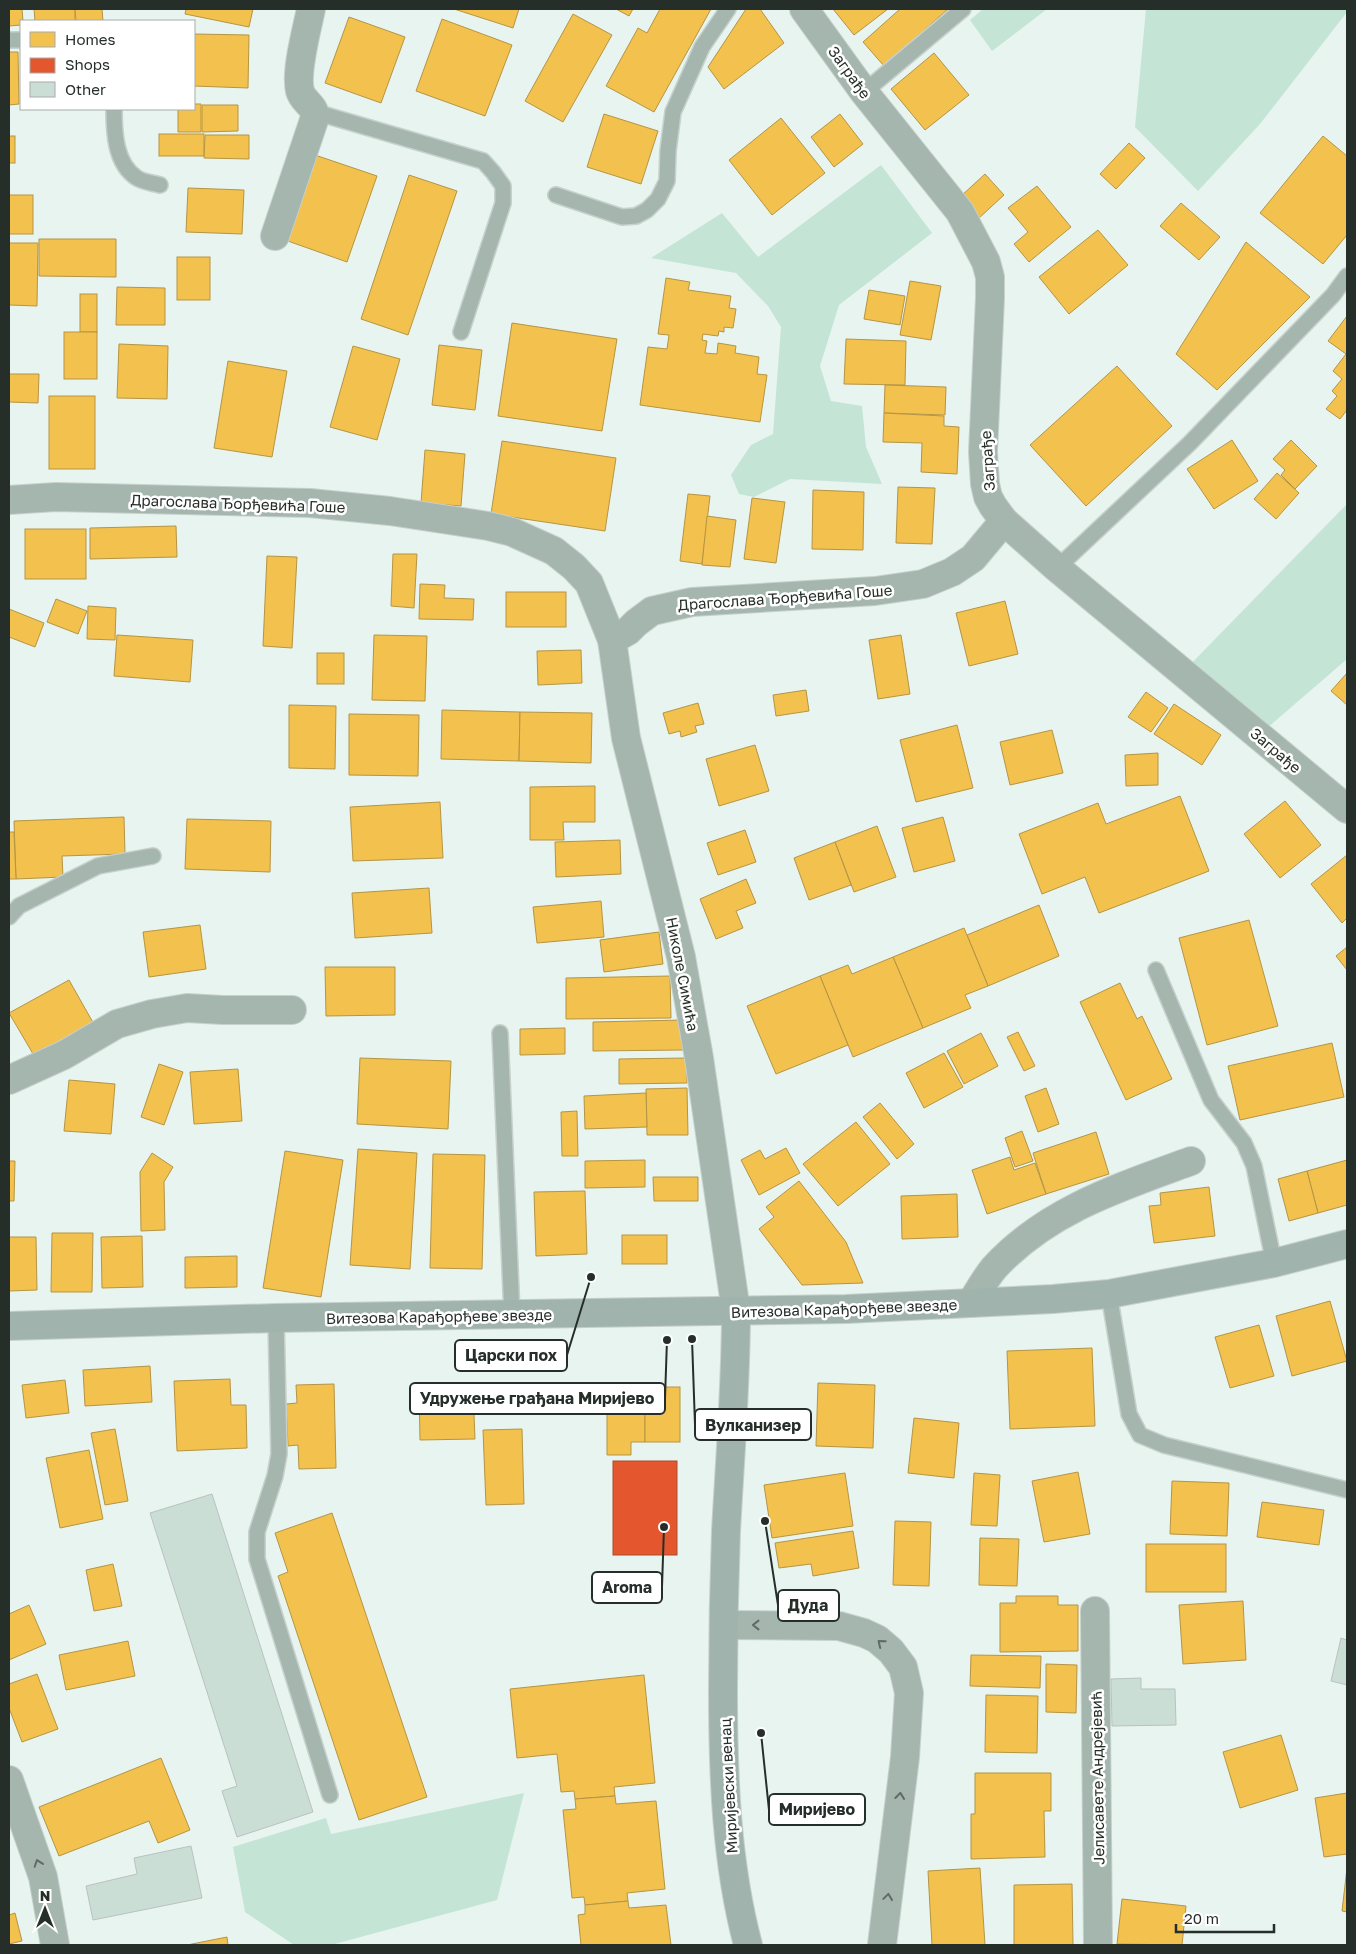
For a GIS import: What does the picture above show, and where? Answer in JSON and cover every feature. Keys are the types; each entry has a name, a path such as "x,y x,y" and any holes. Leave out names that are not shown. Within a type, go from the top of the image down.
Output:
{"main road":[{"name":"Витезова Карађорђеве звезде","path":"9,1326 276,1318 846,1309 1053,1300 1109,1294 1274,1263 1347,1244"},
{"name":"Миријевски венац","path":"736,1311 736,1372 726,1532 723,1756 727,1827 740,1916 748,1945"}],"street":[{"path":"275,236 314,122 315,112 303,99 299,80 312,9"},
{"name":"Заграђе","path":"804,9 864,92 960,212 978,250 986,262 990,277 990,298 983,452 988,498 1004,521 1057,568 1347,809"},
{"name":"Драгослава Ђорђевића Гоше","path":"9,500 56,498 310,503 390,511 496,528 533,540 554,551 574,567 589,583 612,640 625,634 652,611 692,602 874,591 923,584 952,572 973,558 1004,521"},
{"name":"Николе Симића","path":"612,640 626,738 681,957 699,1058 736,1311"},
{"path":"9,1080 64,1055 117,1024 152,1014 187,1008 292,1010"},
{"path":"971,1303 993,1270 1020,1242 1046,1223 1083,1203 1120,1187 1191,1161"},
{"name":"Јелисавете Андрејевић","path":"1095,1611 1098,1945"},
{"path":"724,1625 839,1626 877,1639 891,1651 903,1667 909,1693 905,1757 882,1945"},
{"path":"9,1780 43,1877 55,1945"}],"lane":[{"path":"556,196 622,217 636,216 648,210 658,199 667,181 668,151 673,112 702,47 728,9"},
{"path":"864,92 963,9"},
{"path":"114,110 114,135 123,162 137,178 160,185"},
{"path":"315,112 483,161 503,186 503,202 461,332"},
{"path":"1057,568 1190,443 1333,295 1347,276"},
{"path":"9,917 19,906 98,866 153,856"},
{"path":"1156,970 1211,1100 1244,1143 1254,1166 1274,1263"},
{"path":"500,1033 512,1315"},
{"path":"1109,1294 1129,1414 1140,1435 1164,1445 1347,1490"},
{"path":"276,1318 279,1454 275,1476 257,1532 257,1559 330,1795"}],"green space":[{"path":"983,9 1047,9 992,51 970,20"},
{"path":"1146,9 1347,9 1347,12 1260,124 1198,191 1135,127"},
{"path":"881,165 932,233 839,305 820,366 831,401 862,406 866,447 882,484 790,479 754,497 739,494 731,475 751,445 773,434 781,327 768,306 736,273 651,258 722,213 758,257"},
{"path":"1347,504 1347,659 1259,735 1182,673"},
{"path":"524,1793 497,1900 331,1945 294,1945 245,1912 233,1847 326,1818 331,1834"}],"building: Homes":[{"path":"9,9 22,9 23,20 20,20 20,25 9,26"},
{"path":"34,9 75,9 75,20 35,20"},
{"path":"75,9 102,9 103,20 76,20"},
{"path":"186,9 253,9 249,27 185,14"},
{"path":"454,9 519,9 513,28"},
{"path":"616,9 633,9 629,16"},
{"path":"660,9 711,9 654,112 606,86 638,28 647,33"},
{"path":"746,9 760,9 784,43 724,89 708,67"},
{"path":"833,9 888,9 854,35"},
{"path":"900,9 948,9 884,66 863,42"},
{"path":"573,14 612,35 563,122 525,101"},
{"path":"349,17 405,37 381,103 325,83"},
{"path":"442,19 512,45 485,116 416,91"},
{"path":"195,34 249,35 248,88 195,86"},
{"path":"9,52 18,52 19,104 9,105"},
{"path":"934,53 969,95 925,130 891,89"},
{"path":"195,104 201,104 201,132 178,132 178,110 195,110"},
{"path":"202,105 238,105 238,131 202,132"},
{"path":"604,114 658,131 641,184 587,167"},
{"path":"840,114 863,144 834,167 811,137"},
{"path":"781,118 825,173 772,215 729,160"},
{"path":"159,134 204,134 204,156 159,156"},
{"path":"205,135 249,135 249,159 204,158"},
{"path":"9,136 15,136 15,163 9,163"},
{"path":"1323,136 1347,156 1347,235 1323,264 1260,213"},
{"path":"1129,143 1145,158 1116,189 1100,174"},
{"path":"315,155 377,176 347,262 285,240"},
{"path":"985,174 1004,195 979,218 960,197"},
{"path":"409,175 457,191 408,335 361,319"},
{"path":"1037,186 1071,227 1029,262 1014,244 1028,232 1008,208"},
{"path":"188,188 244,190 242,234 186,232"},
{"path":"9,195 33,195 33,234 9,234"},
{"path":"1181,203 1220,237 1199,260 1160,226"},
{"path":"1098,230 1128,265 1069,314 1039,277"},
{"path":"39,239 116,239 116,277 39,276"},
{"path":"1246,242 1310,297 1217,390 1176,354"},
{"path":"9,243 38,243 37,306 9,305"},
{"path":"177,257 210,257 210,300 177,300"},
{"path":"666,278 690,282 688,290 731,296 729,308 736,309 733,328 724,327 724,332 719,331 718,336 703,334 702,340 707,341 705,353 717,354 718,343 736,346 735,353 759,357 757,374 767,375 760,422 640,405 648,347 667,349 669,335 658,334"},
{"path":"910,281 941,286 931,340 900,335"},
{"path":"117,287 165,288 165,325 116,325"},
{"path":"869,290 905,296 900,325 864,319"},
{"path":"80,294 97,294 97,332 80,332"},
{"path":"1347,316 1347,410 1340,419 1326,409 1337,396 1332,391 1342,379 1333,371 1346,354 1328,341"},
{"path":"512,323 617,339 602,431 498,416"},
{"path":"64,332 97,332 97,379 64,379"},
{"path":"846,339 906,341 905,385 844,384"},
{"path":"119,344 168,346 167,399 117,398"},
{"path":"439,345 482,350 475,410 432,405"},
{"path":"353,346 400,359 377,440 330,427"},
{"path":"228,361 287,371 272,457 214,448"},
{"path":"1117,366 1172,426 1086,506 1030,445"},
{"path":"9,374 39,374 38,403 9,402"},
{"path":"885,385 946,387 945,415 884,413"},
{"path":"49,396 95,396 95,469 49,469"},
{"path":"884,413 944,416 944,426 959,427 957,474 921,472 922,443 883,442"},
{"path":"1232,440 1258,481 1214,509 1187,469"},
{"path":"1291,440 1317,466 1295,489 1281,475 1285,470 1273,459"},
{"path":"502,441 616,458 605,531 491,514"},
{"path":"425,450 465,454 461,506 421,503"},
{"path":"1277,473 1299,493 1276,519 1254,499"},
{"path":"898,487 935,488 932,544 896,543"},
{"path":"813,490 864,492 863,550 812,549"},
{"path":"688,494 710,496 702,564 680,561"},
{"path":"752,498 785,502 776,563 744,559"},
{"path":"707,516 736,520 730,567 702,565"},
{"path":"176,526 177,557 90,559 90,528"},
{"path":"25,529 86,529 86,579 25,579"},
{"path":"393,554 417,554 414,608 391,606"},
{"path":"267,556 297,557 292,648 263,646"},
{"path":"420,584 445,585 444,598 474,599 473,620 419,619"},
{"path":"506,592 566,592 566,627 506,627"},
{"path":"56,599 87,611 78,634 47,622"},
{"path":"1005,601 1018,654 969,666 956,613"},
{"path":"88,606 116,608 115,640 87,639"},
{"path":"9,609 44,623 35,647 9,637"},
{"path":"117,635 193,640 190,682 114,676"},
{"path":"374,635 427,636 425,701 372,700"},
{"path":"901,635 910,694 878,699 869,640"},
{"path":"581,650 582,683 538,685 537,651"},
{"path":"317,653 344,653 344,684 317,684"},
{"path":"1347,673 1347,705 1331,691"},
{"path":"806,690 809,711 776,716 773,695"},
{"path":"1146,692 1168,708 1151,732 1128,717"},
{"path":"698,703 704,724 695,726 697,732 681,737 680,731 669,734 663,713"},
{"path":"1174,704 1221,735 1202,765 1154,734"},
{"path":"289,705 336,706 335,769 289,768"},
{"path":"442,710 520,712 519,761 441,759"},
{"path":"520,712 592,713 591,763 519,761"},
{"path":"349,714 419,715 418,776 349,775"},
{"path":"957,725 973,788 916,802 900,740"},
{"path":"1052,730 1063,773 1010,785 1000,742"},
{"path":"755,745 769,791 719,806 706,759"},
{"path":"1158,753 1158,785 1126,786 1125,755"},
{"path":"595,786 595,822 563,822 564,840 530,840 530,787"},
{"path":"1180,796 1209,871 1099,913 1085,877 1042,894 1019,834 1098,803 1106,824"},
{"path":"1285,801 1321,845 1280,878 1244,834"},
{"path":"440,802 443,858 353,861 350,807"},
{"path":"124,817 125,854 62,856 63,877 16,879 14,821"},
{"path":"943,817 955,861 914,872 902,828"},
{"path":"187,819 271,821 270,872 185,869"},
{"path":"877,826 896,877 854,892 835,842"},
{"path":"745,830 756,862 718,875 707,843"},
{"path":"9,832 14,832 16,879 9,879"},
{"path":"620,840 621,874 556,877 555,842"},
{"path":"835,842 851,885 809,900 794,858"},
{"path":"1347,855 1347,918 1342,923 1311,884"},
{"path":"746,879 756,903 736,911 743,928 716,939 700,899"},
{"path":"429,888 432,933 355,938 352,893"},
{"path":"601,901 604,937 537,943 533,907"},
{"path":"1039,905 1059,956 988,986 967,935"},
{"path":"1249,920 1278,1026 1207,1045 1179,938"},
{"path":"200,925 206,969 149,977 143,932"},
{"path":"964,928 988,986 965,995 971,1008 923,1028 893,957"},
{"path":"659,932 663,964 604,972 600,940"},
{"path":"1347,947 1347,970 1336,956"},
{"path":"893,957 923,1028 853,1057 820,976 848,965 852,974"},
{"path":"325,967 395,967 395,1015 326,1016"},
{"path":"670,976 671,1018 566,1019 566,978"},
{"path":"820,976 848,1045 776,1074 747,1006"},
{"path":"69,980 95,1026 36,1059 9,1013"},
{"path":"1120,983 1137,1019 1142,1016 1172,1079 1126,1100 1080,1002"},
{"path":"683,1020 683,1050 593,1051 593,1022"},
{"path":"565,1028 565,1054 520,1055 520,1029"},
{"path":"1018,1032 1035,1066 1024,1071 1007,1037"},
{"path":"981,1033 998,1066 964,1084 947,1051"},
{"path":"1332,1043 1344,1097 1240,1120 1228,1066"},
{"path":"944,1053 963,1087 924,1108 906,1073"},
{"path":"360,1058 451,1061 448,1129 357,1124"},
{"path":"687,1058 687,1083 619,1084 619,1059"},
{"path":"159,1064 183,1072 164,1125 141,1117"},
{"path":"238,1069 242,1121 194,1124 190,1072"},
{"path":"69,1080 115,1084 111,1134 64,1131"},
{"path":"687,1088 688,1135 647,1135 646,1089"},
{"path":"1046,1088 1059,1124 1038,1132 1025,1096"},
{"path":"646,1093 647,1127 585,1129 584,1096"},
{"path":"880,1103 914,1144 897,1159 863,1117"},
{"path":"577,1111 578,1156 562,1156 561,1112"},
{"path":"856,1122 890,1164 838,1206 803,1164"},
{"path":"1022,1131 1033,1161 1015,1167 1005,1138"},
{"path":"1096,1132 1109,1174 1046,1194 1033,1153"},
{"path":"786,1148 800,1173 759,1195 741,1160 760,1150 765,1159"},
{"path":"358,1149 417,1153 410,1269 350,1265"},
{"path":"285,1151 343,1160 321,1297 263,1288"},
{"path":"152,1153 173,1167 164,1182 165,1230 141,1231 140,1172"},
{"path":"433,1154 485,1155 482,1269 430,1268"},
{"path":"1010,1157 1014,1170 1035,1163 1046,1194 987,1214 972,1170"},
{"path":"645,1160 645,1187 585,1188 585,1161"},
{"path":"1347,1160 1347,1205 1318,1213 1307,1171"},
{"path":"9,1161 15,1161 14,1201 9,1201"},
{"path":"1307,1171 1318,1213 1289,1221 1278,1179"},
{"path":"653,1177 698,1177 698,1201 654,1201"},
{"path":"799,1181 846,1242 863,1283 802,1285 759,1229 774,1217 766,1207"},
{"path":"1209,1187 1215,1236 1154,1243 1149,1206 1161,1205 1160,1193"},
{"path":"585,1191 587,1254 536,1256 534,1192"},
{"path":"957,1194 958,1237 902,1239 901,1196"},
{"path":"52,1233 93,1233 92,1292 51,1292"},
{"path":"622,1235 667,1235 667,1264 622,1264"},
{"path":"142,1236 143,1287 102,1288 101,1237"},
{"path":"9,1237 36,1237 37,1290 9,1291"},
{"path":"237,1256 237,1287 185,1288 185,1257"},
{"path":"1330,1301 1347,1361 1292,1376 1276,1316"},
{"path":"1259,1325 1274,1376 1230,1388 1215,1337"},
{"path":"1092,1348 1095,1426 1010,1429 1007,1351"},
{"path":"150,1366 152,1402 85,1406 83,1370"},
{"path":"230,1379 231,1405 246,1405 247,1448 177,1451 174,1381"},
{"path":"65,1380 69,1413 26,1418 22,1385"},
{"path":"818,1383 875,1385 873,1448 816,1446"},
{"path":"334,1384 336,1468 299,1469 298,1445 288,1446 286,1404 297,1403 296,1385"},
{"path":"607,1387 645,1387 645,1442 631,1442 631,1455 607,1455"},
{"path":"645,1387 680,1387 680,1442 645,1442"},
{"path":"473,1390 475,1439 420,1440 419,1391"},
{"path":"914,1418 959,1423 954,1478 908,1473"},
{"path":"115,1429 128,1501 105,1505 91,1433"},
{"path":"522,1429 524,1504 486,1505 483,1430"},
{"path":"89,1450 103,1519 60,1528 46,1458"},
{"path":"1078,1472 1090,1534 1044,1542 1032,1481"},
{"path":"845,1473 853,1526 772,1538 764,1485"},
{"path":"974,1473 1000,1475 997,1526 971,1525"},
{"path":"1172,1481 1229,1483 1227,1536 1170,1534"},
{"path":"1262,1502 1324,1510 1319,1545 1257,1537"},
{"path":"332,1513 427,1797 359,1820 278,1576 288,1572 275,1533"},
{"path":"895,1521 931,1522 929,1586 893,1585"},
{"path":"853,1531 859,1568 813,1576 811,1564 779,1568 775,1543"},
{"path":"980,1538 1019,1539 1017,1586 979,1585"},
{"path":"1146,1544 1226,1544 1226,1592 1146,1592"},
{"path":"113,1564 122,1606 94,1611 86,1570"},
{"path":"1016,1596 1058,1596 1058,1605 1078,1605 1078,1651 1000,1652 1000,1603 1016,1603"},
{"path":"1243,1601 1246,1660 1183,1664 1179,1605"},
{"path":"29,1605 46,1644 9,1660 9,1614"},
{"path":"128,1641 135,1676 66,1690 59,1655"},
{"path":"971,1655 1041,1656 1040,1688 970,1686"},
{"path":"1046,1664 1077,1665 1076,1713 1046,1712"},
{"path":"37,1674 58,1729 22,1742 9,1708 9,1684"},
{"path":"644,1675 655,1783 614,1787 615,1796 575,1799 574,1791 561,1792 557,1754 517,1758 510,1689"},
{"path":"986,1695 1038,1696 1037,1753 985,1752"},
{"path":"1281,1735 1298,1790 1240,1808 1223,1752"},
{"path":"161,1758 190,1830 158,1843 149,1821 59,1856 39,1807"},
{"path":"975,1773 1051,1773 1051,1811 1044,1811 1045,1857 971,1859 971,1814 975,1814"},
{"path":"1347,1793 1347,1854 1324,1857 1315,1798"},
{"path":"615,1796 616,1804 656,1801 665,1889 627,1893 628,1901 585,1905 584,1897 572,1898 563,1810 576,1809 575,1799"},
{"path":"980,1868 985,1945 932,1945 928,1871"},
{"path":"1347,1868 1347,1912 1342,1911"},
{"path":"1072,1884 1073,1945 1014,1945 1014,1885"},
{"path":"1122,1899 1186,1906 1182,1945 1117,1944"},
{"path":"628,1901 629,1908 666,1905 671,1945 581,1945 578,1915 585,1914 585,1905"},
{"path":"15,1913 22,1941 9,1944 9,1915"},
{"path":"227,1937 228,1945 187,1945"}],"building: Shops":[{"path":"613,1461 677,1461 677,1555 613,1555"}],"building: Other":[{"path":"212,1494 313,1812 237,1837 222,1791 237,1786 150,1513"},
{"path":"1341,1638 1347,1640 1347,1685 1331,1681"},
{"path":"1141,1678 1141,1689 1175,1689 1176,1725 1112,1726 1111,1679"},
{"path":"191,1846 202,1898 93,1920 86,1886 137,1874 134,1858"}],"place":[{"name":"Царски пох","path":"591,1277"},
{"name":"Вулканизер","path":"692,1339"},
{"name":"Удружење грађана Миријево","path":"667,1340"},
{"name":"Дуда","path":"765,1521"},
{"name":"Aroma","path":"664,1527"},
{"name":"Миријево","path":"761,1733"}]}
